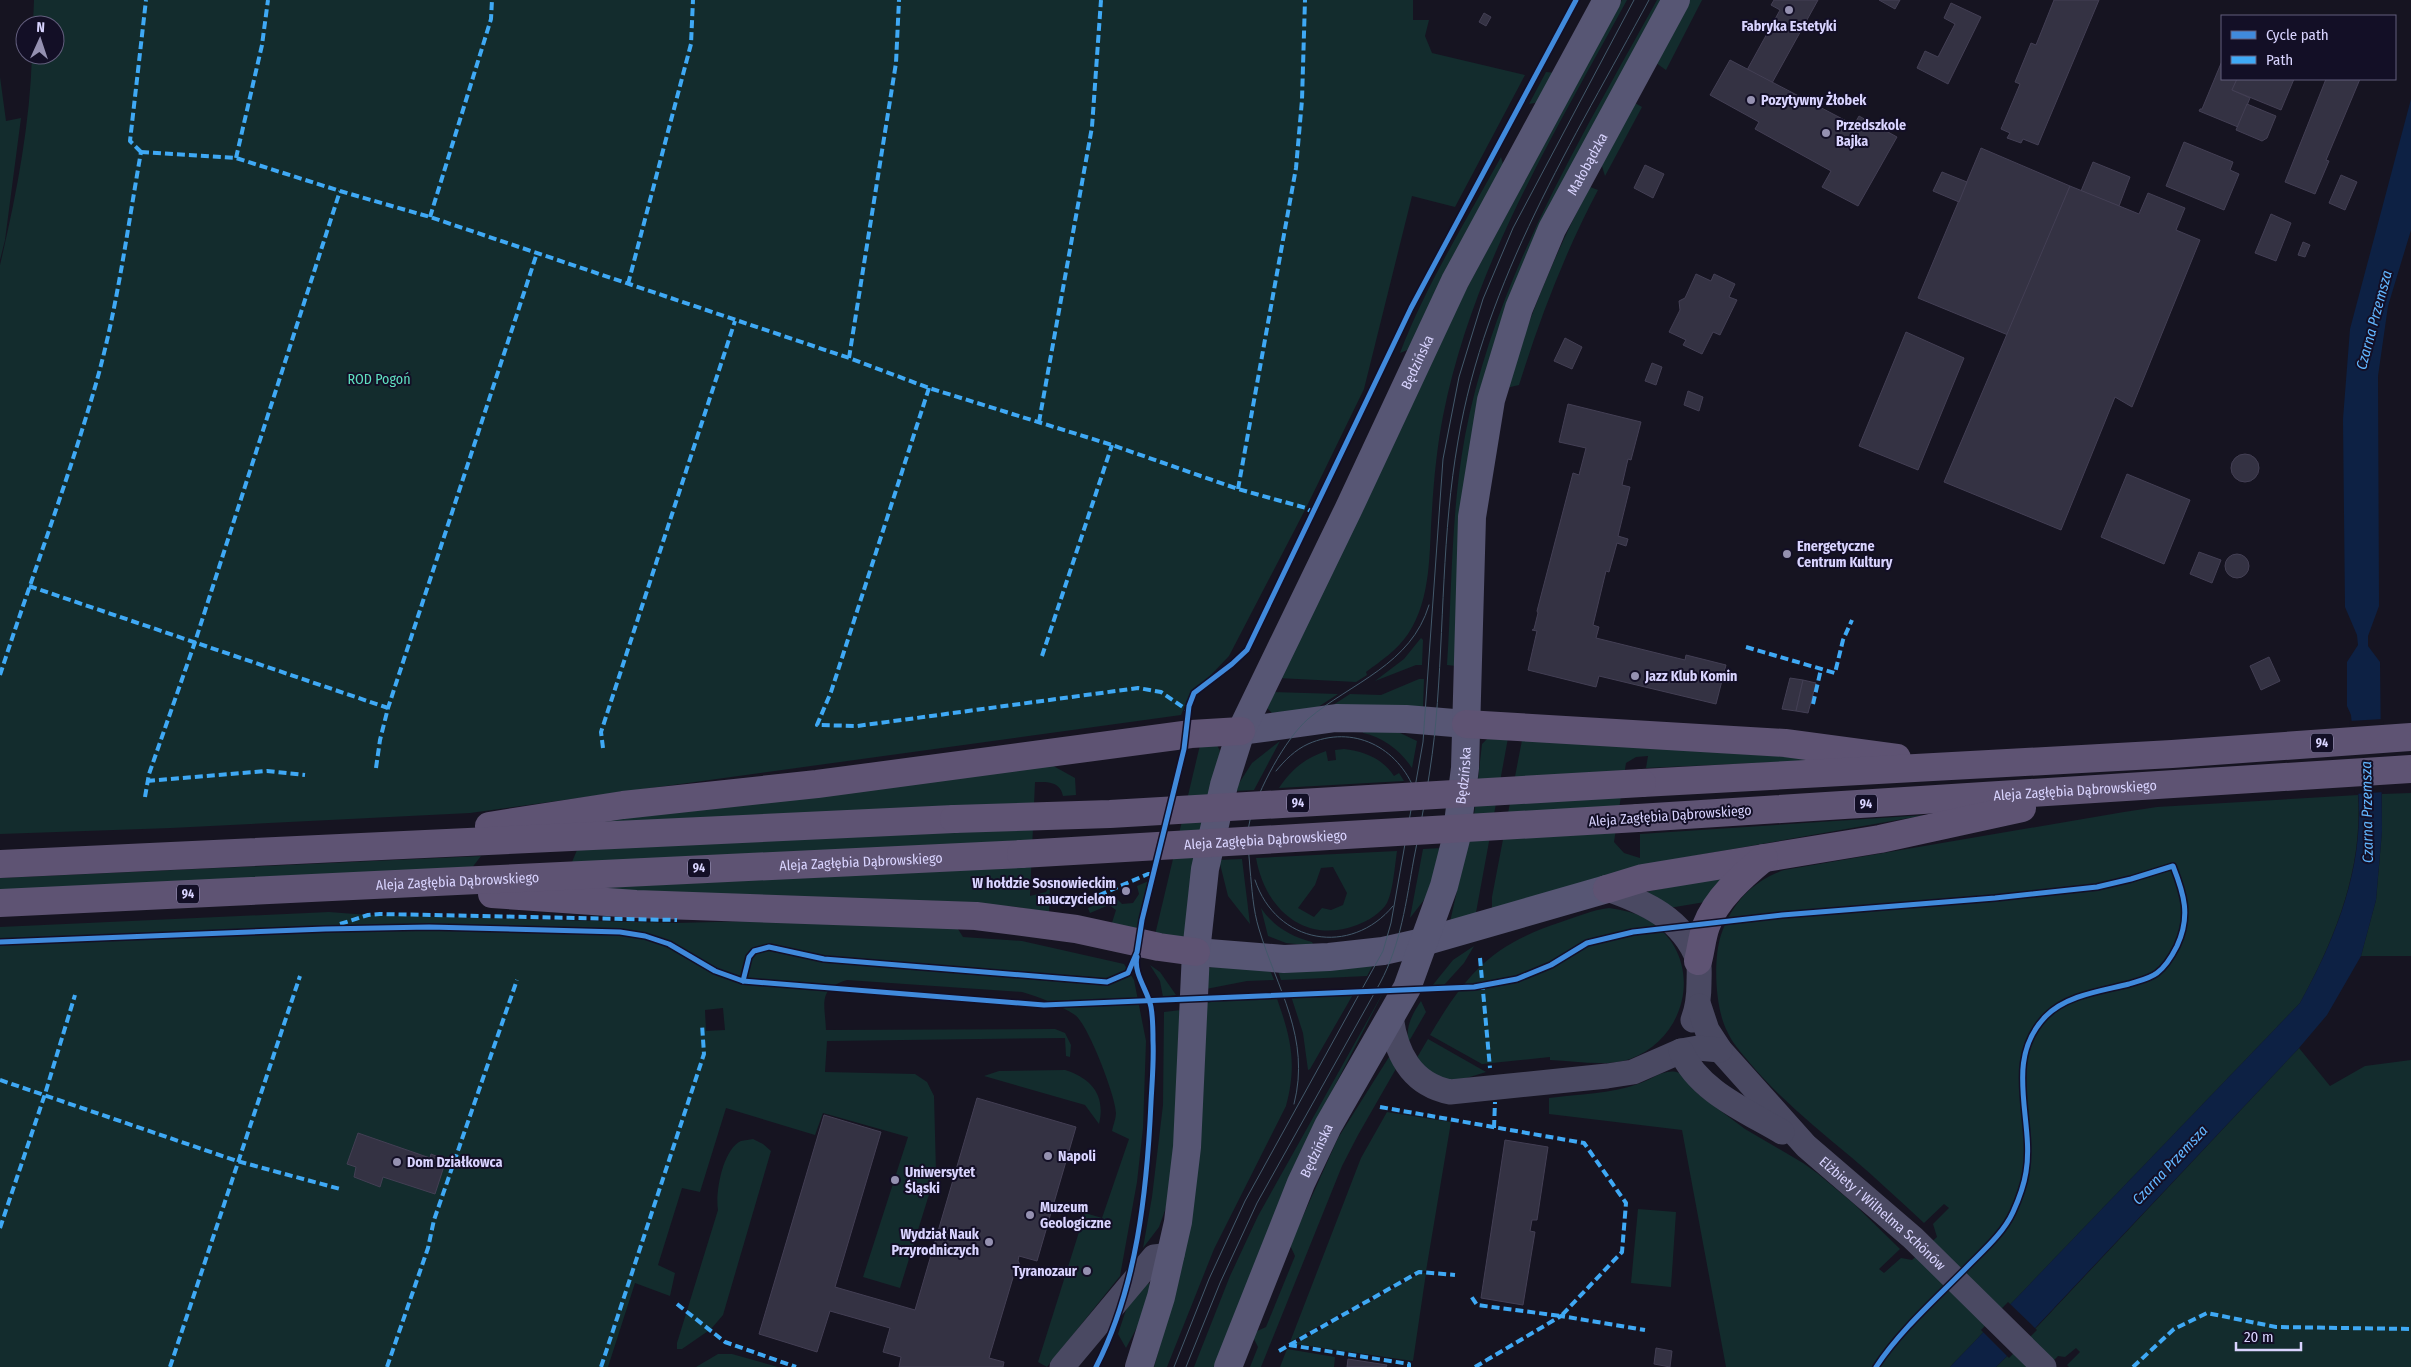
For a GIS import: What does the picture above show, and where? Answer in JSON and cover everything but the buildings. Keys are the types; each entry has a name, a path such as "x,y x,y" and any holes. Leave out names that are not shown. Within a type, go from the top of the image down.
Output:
{"main road":[{"path":"1466,724 1785,743 1958,766"},
{"path":"380,846 474,828 623,804 818,784 1191,734 1241,730"},
{"name":"94","path":"0,864 954,819 1120,814 1958,766 2411,737"},
{"name":"Aleja Zagłębia Dąbrowskiego","path":"0,903 1021,854 1638,818 2411,769"},
{"path":"1607,890 1643,878 1880,839 2041,804 2094,790"},
{"path":"1698,961 1706,926 1720,903 1746,872 1764,858"},
{"path":"376,885 636,904 976,916 1076,929 1159,947 1196,952"}],"street":[{"name":"Będzińska","path":"1139,1367 1172,1255 1187,1147 1196,952 1205,870 1224,785 1241,730 1348,510 1454,281 1607,0"},
{"name":"Małobądzka","path":"1511,334 1552,229 1676,0"},
{"name":"Będzińska","path":"1228,1367 1301,1183 1328,1126 1407,988 1444,886 1456,839 1465,768 1472,517 1491,400 1511,334"},
{"path":"1241,730 1307,720 1336,718 1406,719 1466,724"},
{"path":"1196,952 1257,958 1320,958 1383,951 1423,942 1607,890 1641,901 1672,921 1685,937 1698,961 1699,1006 1681,1050"},
{"name":"Elżbiety i Wilhelma Schönów","path":"1699,1006 1707,1030 1720,1050 1806,1146 1913,1238 2044,1367"},
{"path":"1391,1017 1394,1037 1406,1065 1425,1083 1436,1090 1450,1092 1633,1072 1681,1050 1698,1048 1720,1050"},
{"name":"Elżbiety i Wilhelma Schönów","path":"1681,1050 1686,1064 1696,1075 1723,1096 1806,1146"},
{"path":"1062,1367 1154,1257 1172,1255"}],"green space":[{"name":"ROD Pogoń","path":"34,0 1413,0 1413,20 1429,20 1425,36 1432,53 1525,75 1455,207 1412,196 1364,389 1306,508 1229,656 1187,700 1181,715 470,813 171,828 0,834 0,265 21,161 32,65 65,65 65,15 33,15"},
{"path":"1622,0 1627,0 1519,202 1495,253 1474,306 1457,360 1443,416 1435,474 1428,574 1416,620 1399,645 1366,672 1367,675 1356,682 1278,678 1452,316"},
{"path":"1657,0 1662,0 1475,416 1461,504 1456,666 1447,665 1460,464 1479,378 1497,321 1543,211"},
{"path":"1690,0 1702,0 1666,70 1656,63"},
{"path":"1546,72 1556,73 1540,102 1529,104"},
{"path":"0,77 6,121 21,118 5,240 0,260"},
{"path":"1635,103 1642,107 1605,176 1601,163"},
{"path":"1501,157 1504,168 1410,349 1400,353 1434,278"},
{"path":"1590,187 1598,190 1554,286 1519,385 1506,388 1544,286 1565,236"},
{"path":"1421,638 1423,640 1422,665 1416,665 1375,681 1404,659"},
{"path":"1419,679 1424,679 1423,707 1330,707 1350,694 1381,695"},
{"path":"1273,692 1338,694 1315,709 1272,713 1267,708"},
{"path":"1363,729 1398,732 1417,741 1412,768 1403,756 1391,746 1378,738 1363,733"},
{"path":"1488,738 1508,738 1475,918 1450,922 1474,815 1482,744"},
{"path":"1522,740 1812,756 1827,760 1646,768 1648,756 1636,757 1626,763 1614,842 1624,853 1640,858 1640,834 1926,815 1642,865 1492,911 1492,897"},
{"path":"1280,741 1254,790 1234,791 1252,763"},
{"path":"1200,745 1217,745 1220,751 1185,932 1183,938 1155,935"},
{"path":"1344,749 1372,757 1390,770 1394,776 1399,773 1404,781 1279,788 1288,776 1305,761 1326,751 1328,761 1336,760 1335,750"},
{"path":"1048,763 1075,778 1076,795 1063,796 1059,787 1052,783 1035,782 1030,896 1046,892 1050,886 1049,913 1017,907 933,901 588,893 572,862 577,850 596,822"},
{"path":"2411,793 2411,956 2361,956 2376,900 2382,831 2382,794"},
{"path":"2358,795 2356,850 2344,903 2325,954 2300,1003 1950,1367 1726,1367 1682,1130 1549,1114 1549,1098 1617,1090 1638,1084 1664,1073 1679,1073 1698,1094 1745,1129 1803,1163 1854,1204 1900,1249 1879,1269 1884,1273 1901,1258 1912,1260 1937,1237 1933,1224 1949,1208 1944,1204 1924,1223 1870,1173 1785,1100 1731,1040 1720,1010 1716,970 1718,945 1721,935 1737,903 1762,880 1784,870 2157,807"},
{"path":"1442,848 1427,896 1410,918 1423,849"},
{"path":"1397,851 1394,878 1387,903 1378,913 1365,921 1338,930 1321,930 1305,926 1290,918 1278,907 1268,893 1256,858","holes":["1333,867 1347,893 1343,905 1331,910 1322,908 1314,917 1298,908 1315,885 1321,868"]},
{"path":"481,856 471,869 0,890 0,878"},
{"path":"1242,859 1250,924 1228,896 1219,860"},
{"path":"1734,874 1711,901 1669,908 1641,893"},
{"path":"1151,880 1138,931 1111,926 1116,910 1109,905 1090,913 1088,908 1114,896 1122,904 1133,903 1139,894 1137,886"},
{"path":"1261,908 1283,930 1312,942 1314,946 1286,943 1268,936"},
{"path":"1609,908 1641,916 1664,933 1677,951 1683,971 1683,993 1678,1013 1667,1032 1651,1048 1630,1059 1611,1063 1550,1060 1550,1057 1482,1064 1430,1035 1456,994 1469,978 1499,952 1537,931 1596,910"},
{"path":"329,912 368,915 675,923 792,920 956,926 963,937 1022,941 1124,964 1134,980 1146,1041 1143,1128 1137,1182 1120,1276 1047,1367 1038,1362 1085,1213 1102,1218 1129,1139 1112,1131 1116,1113 1111,1092 1094,1046 1075,1015 1063,1008 1022,992 847,980 837,984 827,993 824,1005 826,1030 1055,1029 1065,1033 1071,1045 1070,1057 1066,1056 1065,1038 827,1041 825,1072 915,1074 927,1082 934,1096 936,1172 900,1288 863,1277 908,1137 823,1113 815,1135 726,1108 700,1192 682,1188 658,1265 675,1273 670,1296 635,1283 608,1367 0,1367 0,927","holes":["723,1008 725,1030 706,1031 705,1010"]},
{"path":"1474,946 1464,963 1444,985 1432,986 1453,960"},
{"path":"1150,965 1160,972 1176,995 1163,997 1160,981"},
{"path":"1373,965 1367,976 1281,980 1278,971"},
{"path":"1211,967 1270,970 1274,980 1247,981 1206,989 1208,969"},
{"path":"1385,989 1330,1095 1216,1367 1194,1367 1230,1276 1258,1216"},
{"path":"1355,991 1308,1070 1303,1033 1290,993"},
{"path":"1275,993 1285,1022 1291,1049 1290,1090 1286,1106 1214,1249 1167,1367 1154,1367 1180,1274 1200,1151 1206,1003 1247,994"},
{"path":"1421,1001 1426,1012 1408,1043 1410,1021"},
{"path":"1181,1010 1179,1105 1168,1202 1159,1227 1143,1248 1152,1197 1163,1105 1164,1012"},
{"path":"1428,1039 1486,1072 1454,1081 1442,1079 1415,1061"},
{"path":"2299,1048 2330,1086 2365,1066 2411,1060 2411,1367 2069,1367 2067,1365 2080,1352 2076,1348 2065,1357 2058,1356 2047,1367 1996,1367 2038,1326"},
{"path":"1389,1057 1397,1067 1342,1166 1261,1367 1250,1367 1258,1347 1253,1337 1255,1332 1266,1327 1295,1256 1290,1245 1338,1138"},
{"path":"1065,1070 1082,1078 1094,1089 1100,1104 1099,1124 1085,1105 984,1076 999,1071"},
{"path":"1387,1112 1451,1122 1426,1271 1417,1272 1290,1342 1361,1158"},
{"path":"753,1139 771,1151 723,1315 711,1329 682,1349 677,1349 677,1343 718,1210 719,1182 725,1162 729,1153 741,1141"},
{"path":"1638,1209 1676,1212 1671,1287 1631,1283"},
{"path":"1420,1273 1426,1273 1413,1361 1295,1344"},
{"path":"1148,1282 1152,1290 1144,1314 1126,1348 1118,1334 1130,1298"},
{"path":"1287,1349 1335,1357 1334,1367 1280,1367"},
{"path":"718,1354 732,1354 778,1367 696,1367"}],"water":[{"name":"Czarna Przemsza","path":"2411,99 2411,230 2388,306 2378,376 2379,606 2368,636 2368,646 2380,662 2382,831 2376,900 2361,956 2327,1015 2299,1048 1996,1367 1950,1367 2300,1003 2323,958 2342,912 2354,863 2359,813 2351,715 2347,706 2347,662 2358,645 2357,635 2345,607 2343,419 2350,329"}],"pier":[{"path":"2383,719 2384,792 2355,794 2349,721"},
{"path":"2008,1302 2037,1330 2009,1358 1981,1330"}],"tram line":[{"path":"1174,1367 1209,1279 1245,1201 1383,951 1391,923 1423,742 1443,459 1459,377 1483,299 1513,228 1634,0"},
{"path":"1186,1367 1220,1283 1257,1203 1380,983 1393,953 1405,907 1432,755 1439,685 1449,510 1458,441 1471,382 1489,324 1510,268 1535,213 1562,159 1649,0"},
{"path":"1294,1104 1298,1080 1298,1057 1295,1035 1290,1014 1266,951 1255,914 1248,844 1250,820 1259,794 1273,766 1299,728 1325,706 1378,671 1394,658 1409,643 1420,626 1429,605"},
{"path":"1276,771 1290,756 1308,744 1325,738 1357,738 1386,752 1397,762 1415,791"},
{"path":"1255,880 1265,902 1280,918 1297,930 1316,936 1336,937 1357,932 1376,922 1393,906"}],"marked path":[{"path":"141,152 130,141 146,0"},
{"path":"236,158 262,45 268,0"},
{"path":"430,217 491,19 492,0"},
{"path":"628,284 691,44 693,0"},
{"path":"849,358 896,63 899,0"},
{"path":"1039,422 1092,127 1101,0"},
{"path":"1238,489 1296,168 1302,100 1305,0"},
{"path":"141,152 236,158 430,217 849,358 929,388 1112,445 1238,489 1306,508 1315,514"},
{"path":"0,675 73,459 103,358 116,300 141,152"},
{"path":"145,797 149,774 195,642 340,191"},
{"path":"376,768 380,740 388,708 537,253"},
{"path":"603,748 601,732 735,321"},
{"path":"929,388 831,692 817,725 857,726 1138,688 1161,692 1190,712"},
{"path":"1042,656 1112,445"},
{"path":"29,586 388,708"},
{"path":"1746,647 1835,673 1843,640 1852,620"},
{"path":"1813,704 1821,669"},
{"path":"147,781 267,771 305,775"},
{"path":"1088,900 1148,874 1156,874"},
{"path":"340,924 368,915 380,914 677,920"},
{"path":"1480,958 1490,1068"},
{"path":"170,1367 300,976"},
{"path":"387,1367 428,1248 434,1220 517,980"},
{"path":"0,1228 45,1094 75,995"},
{"path":"601,1367 704,1054 702,1024"},
{"path":"0,1080 237,1161 340,1189"},
{"path":"1494,1128 1495,1102"},
{"path":"1380,1107 1584,1143 1626,1203 1622,1252 1561,1316 1477,1305 1471,1296"},
{"path":"1279,1351 1419,1272 1455,1275"},
{"path":"677,1304 725,1342 796,1367"},
{"path":"2133,1367 2174,1329 2207,1313 2276,1327 2411,1329"},
{"path":"1475,1367 1561,1316 1645,1330"},
{"path":"1289,1345 1409,1364 1409,1367"}],"cycle path":[{"path":"743,981 749,957 754,951 769,947 824,959 1107,982 1128,973 1137,952 1142,920 1184,749 1189,706 1194,693 1247,650 1411,308 1576,0"},
{"path":"0,942 325,929 429,927 620,932 645,936 669,944 715,971 743,981 1044,1005 1474,987 1517,979 1551,965 1587,943 1633,932 1782,915 1995,898 2097,887 2173,866 2183,896 2185,915 2181,935 2173,953 2163,967 2151,977 2074,998 2064,1003 2046,1016 2033,1033 2026,1052 2023,1071 2028,1152 2026,1172 2021,1193 2013,1212 1994,1240 1908,1326 1876,1367"},
{"path":"1096,1367 1110,1336 1121,1304 1130,1271 1143,1204 1153,1072 1153,1024 1152,1011 1137,969 1137,957"}],"place":[{"name":"Fabryka Estetyki","path":"1789,10"},
{"name":"Pozytywny Żłobek","path":"1751,100"},
{"name":"Przedszkole Bajka","path":"1826,133"},
{"name":"Energetyczne Centrum Kultury","path":"1787,554"},
{"name":"Jazz Klub Komin","path":"1635,676"},
{"name":"W hołdzie Sosnowieckim nauczycielom","path":"1126,891"},
{"name":"Napoli","path":"1048,1156"},
{"name":"Dom Działkowca","path":"397,1162"},
{"name":"Uniwersytet Śląski","path":"895,1180"},
{"name":"Muzeum Geologiczne","path":"1030,1215"},
{"name":"Wydział Nauk Przyrodniczych","path":"989,1242"},
{"name":"Tyranozaur","path":"1087,1271"}]}
